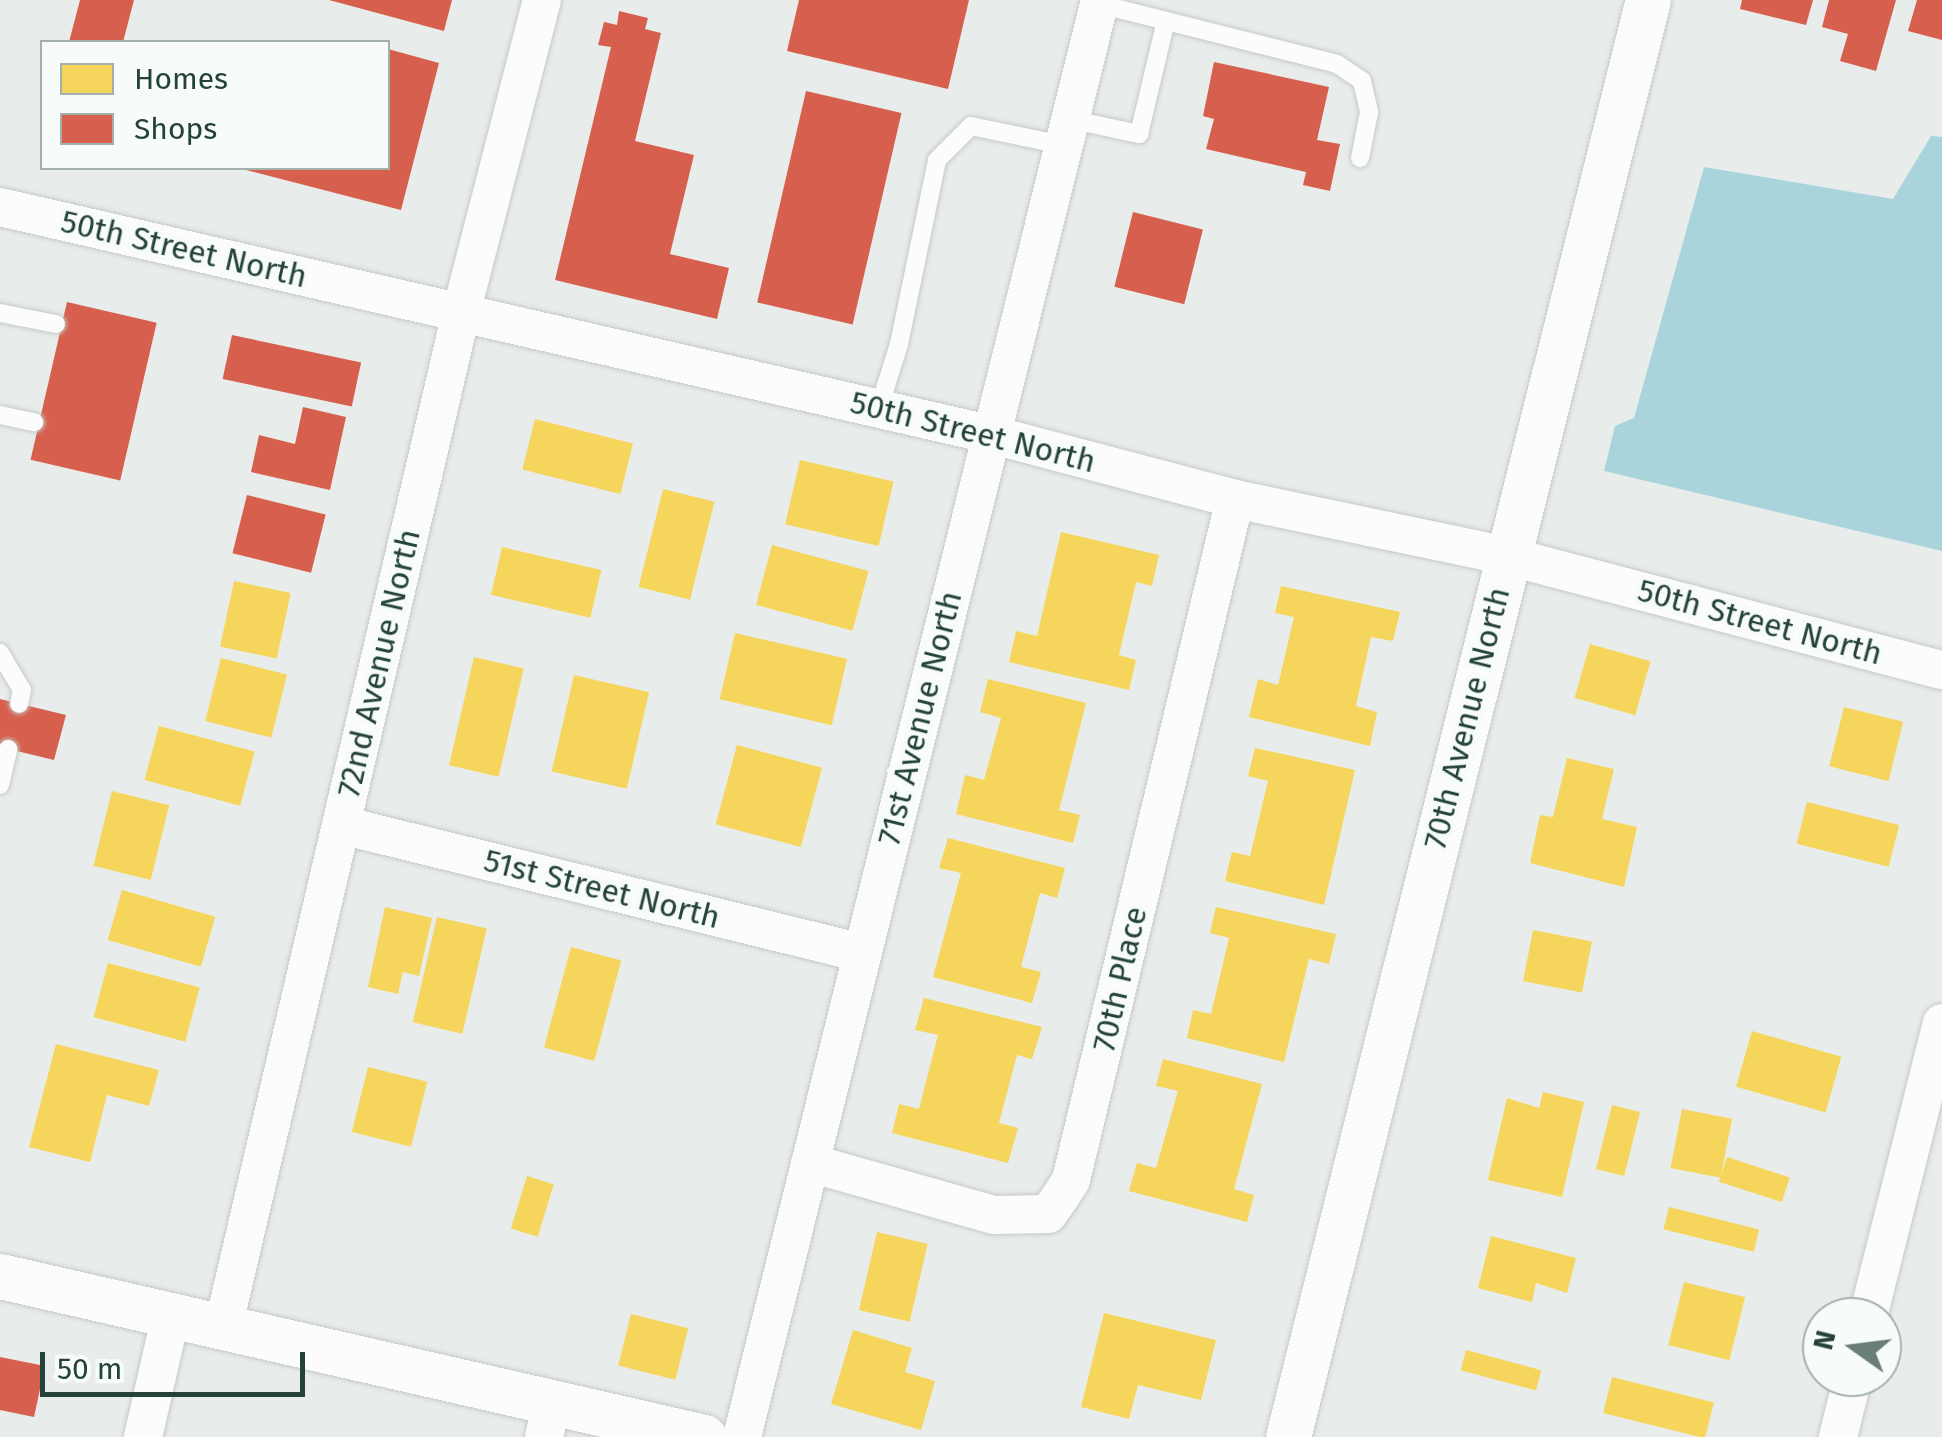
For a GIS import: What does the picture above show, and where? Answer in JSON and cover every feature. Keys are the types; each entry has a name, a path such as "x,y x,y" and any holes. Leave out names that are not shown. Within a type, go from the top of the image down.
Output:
{"street":[{"name":"72nd Avenue North","path":"223,1328 461,313 542,0"},
{"name":"70th Avenue North","path":"1288,1437 1648,0"},
{"name":"71st Avenue North","path":"742,1437 1099,2"},
{"name":"50th Street North","path":"0,207 879,408 1234,498 1508,556 1942,670"},
{"name":"70th Place","path":"810,1164 994,1214 1048,1214 1072,1180 1234,498"},
{"name":"51st Street North","path":"341,825 862,954"},
{"path":"1873,1297 1942,1023"},
{"path":"0,1276 223,1328 548,1420 704,1437"},
{"path":"143,1437 172,1315"},
{"path":"1838,1437 1848,1397"}],"lane":[{"path":"1099,2 1338,64 1362,81 1369,112 1360,158"},
{"path":"879,408 899,344 938,160 971,126 1140,134 1166,21"},
{"path":"0,313 56,324"},
{"path":"0,415 34,422"},
{"path":"0,653 22,690 19,704"},
{"path":"0,785 8,749"}],"water":[{"path":"1931,136 1942,137 1942,551 1604,471 1615,426 1634,418 1704,167 1893,199"}],"building: Homes":[{"path":"535,419 633,443 620,494 522,469"},
{"path":"800,460 894,482 879,546 785,524"},
{"path":"663,489 714,502 690,600 639,587"},
{"path":"1061,532 1159,555 1152,586 1136,582 1119,655 1136,660 1129,690 1009,662 1016,631 1037,636"},
{"path":"772,545 869,571 853,631 756,605"},
{"path":"502,547 601,570 590,618 491,595"},
{"path":"234,581 291,593 277,659 220,647"},
{"path":"1281,586 1400,612 1393,641 1371,637 1356,706 1377,712 1370,746 1249,717 1258,679 1278,685 1294,617 1275,613"},
{"path":"735,633 847,659 832,725 720,699"},
{"path":"1590,644 1651,661 1635,715 1575,698"},
{"path":"474,657 524,668 499,777 449,765"},
{"path":"221,658 287,674 271,738 205,721"},
{"path":"574,675 649,692 627,789 552,771"},
{"path":"988,679 1086,703 1059,810 1080,815 1073,843 956,814 965,775 984,780 1001,718 980,712"},
{"path":"1844,707 1903,722 1888,781 1829,766"},
{"path":"159,726 255,752 240,806 145,780"},
{"path":"737,745 822,768 801,847 716,824"},
{"path":"1255,748 1355,770 1324,905 1225,881 1232,852 1250,856 1268,781 1248,776"},
{"path":"1567,758 1614,769 1602,819 1637,827 1624,887 1530,863 1540,815 1553,817"},
{"path":"112,791 169,805 151,880 93,866"},
{"path":"1807,802 1899,825 1889,867 1797,844"},
{"path":"948,838 1065,868 1057,898 1040,893 1021,967 1041,972 1032,1003 933,977 961,873 939,868"},
{"path":"122,890 215,917 201,967 108,940"},
{"path":"385,907 432,918 419,976 403,972 398,994 368,987"},
{"path":"1216,907 1336,934 1329,964 1309,959 1284,1062 1187,1038 1193,1010 1211,1014 1229,938 1210,933"},
{"path":"437,917 487,928 462,1034 413,1022"},
{"path":"1533,930 1592,941 1582,992 1523,981"},
{"path":"571,947 621,960 594,1061 544,1047"},
{"path":"108,963 200,988 185,1042 94,1017"},
{"path":"924,998 1042,1027 1032,1059 1017,1055 999,1123 1018,1128 1008,1163 892,1133 899,1104 919,1109 938,1035 915,1030"},
{"path":"1752,1031 1841,1057 1825,1112 1736,1087"},
{"path":"56,1044 159,1070 149,1106 107,1095 90,1162 29,1147"},
{"path":"1163,1059 1262,1084 1234,1189 1254,1195 1247,1222 1129,1191 1137,1163 1156,1168 1178,1091 1156,1086"},
{"path":"368,1067 427,1082 411,1147 352,1132"},
{"path":"1543,1092 1584,1102 1562,1197 1488,1180 1507,1098 1539,1108"},
{"path":"1612,1105 1640,1112 1624,1176 1596,1169"},
{"path":"1682,1109 1732,1119 1721,1178 1671,1168"},
{"path":"1727,1157 1790,1177 1782,1202 1719,1182"},
{"path":"527,1176 554,1184 538,1237 511,1229"},
{"path":"1669,1207 1759,1229 1754,1252 1663,1229"},
{"path":"877,1232 928,1244 910,1322 859,1310"},
{"path":"1491,1236 1576,1258 1567,1293 1536,1283 1532,1302 1478,1288"},
{"path":"1684,1282 1745,1297 1729,1360 1668,1345"},
{"path":"1104,1313 1216,1340 1201,1400 1138,1385 1129,1419 1081,1407"},
{"path":"631,1314 688,1328 675,1380 618,1365"},
{"path":"853,1330 912,1348 905,1372 935,1381 921,1430 831,1404"},
{"path":"1466,1350 1541,1370 1536,1390 1461,1370"},
{"path":"1612,1377 1714,1402 1705,1437 1603,1413"}],"building: Shops":[{"path":"80,0 134,0 124,40 70,40"},
{"path":"329,0 452,0 444,31"},
{"path":"799,0 969,0 948,89 787,51"},
{"path":"1742,0 1813,0 1806,25 1740,9"},
{"path":"1829,0 1896,0 1876,71 1840,61 1848,34 1822,27"},
{"path":"1917,0 1942,0 1942,40 1908,31"},
{"path":"619,11 648,18 645,29 661,33 635,141 694,155 670,254 729,268 717,319 555,280 611,47 598,45 604,22 617,25"},
{"path":"390,50 439,63 401,210 246,170 390,170"},
{"path":"1214,62 1329,87 1317,140 1340,144 1330,191 1303,185 1306,172 1206,149 1214,119 1203,116"},
{"path":"806,91 901,113 853,324 757,302"},
{"path":"1133,212 1203,229 1184,304 1114,287"},
{"path":"67,302 157,323 120,481 31,460"},
{"path":"232,335 361,362 352,406 223,379"},
{"path":"303,407 346,417 330,490 251,472 259,435 295,444"},
{"path":"247,495 326,515 311,573 232,553"},
{"path":"0,699 66,715 54,760 0,747"},
{"path":"0,1357 45,1366 34,1417 0,1410"}]}
